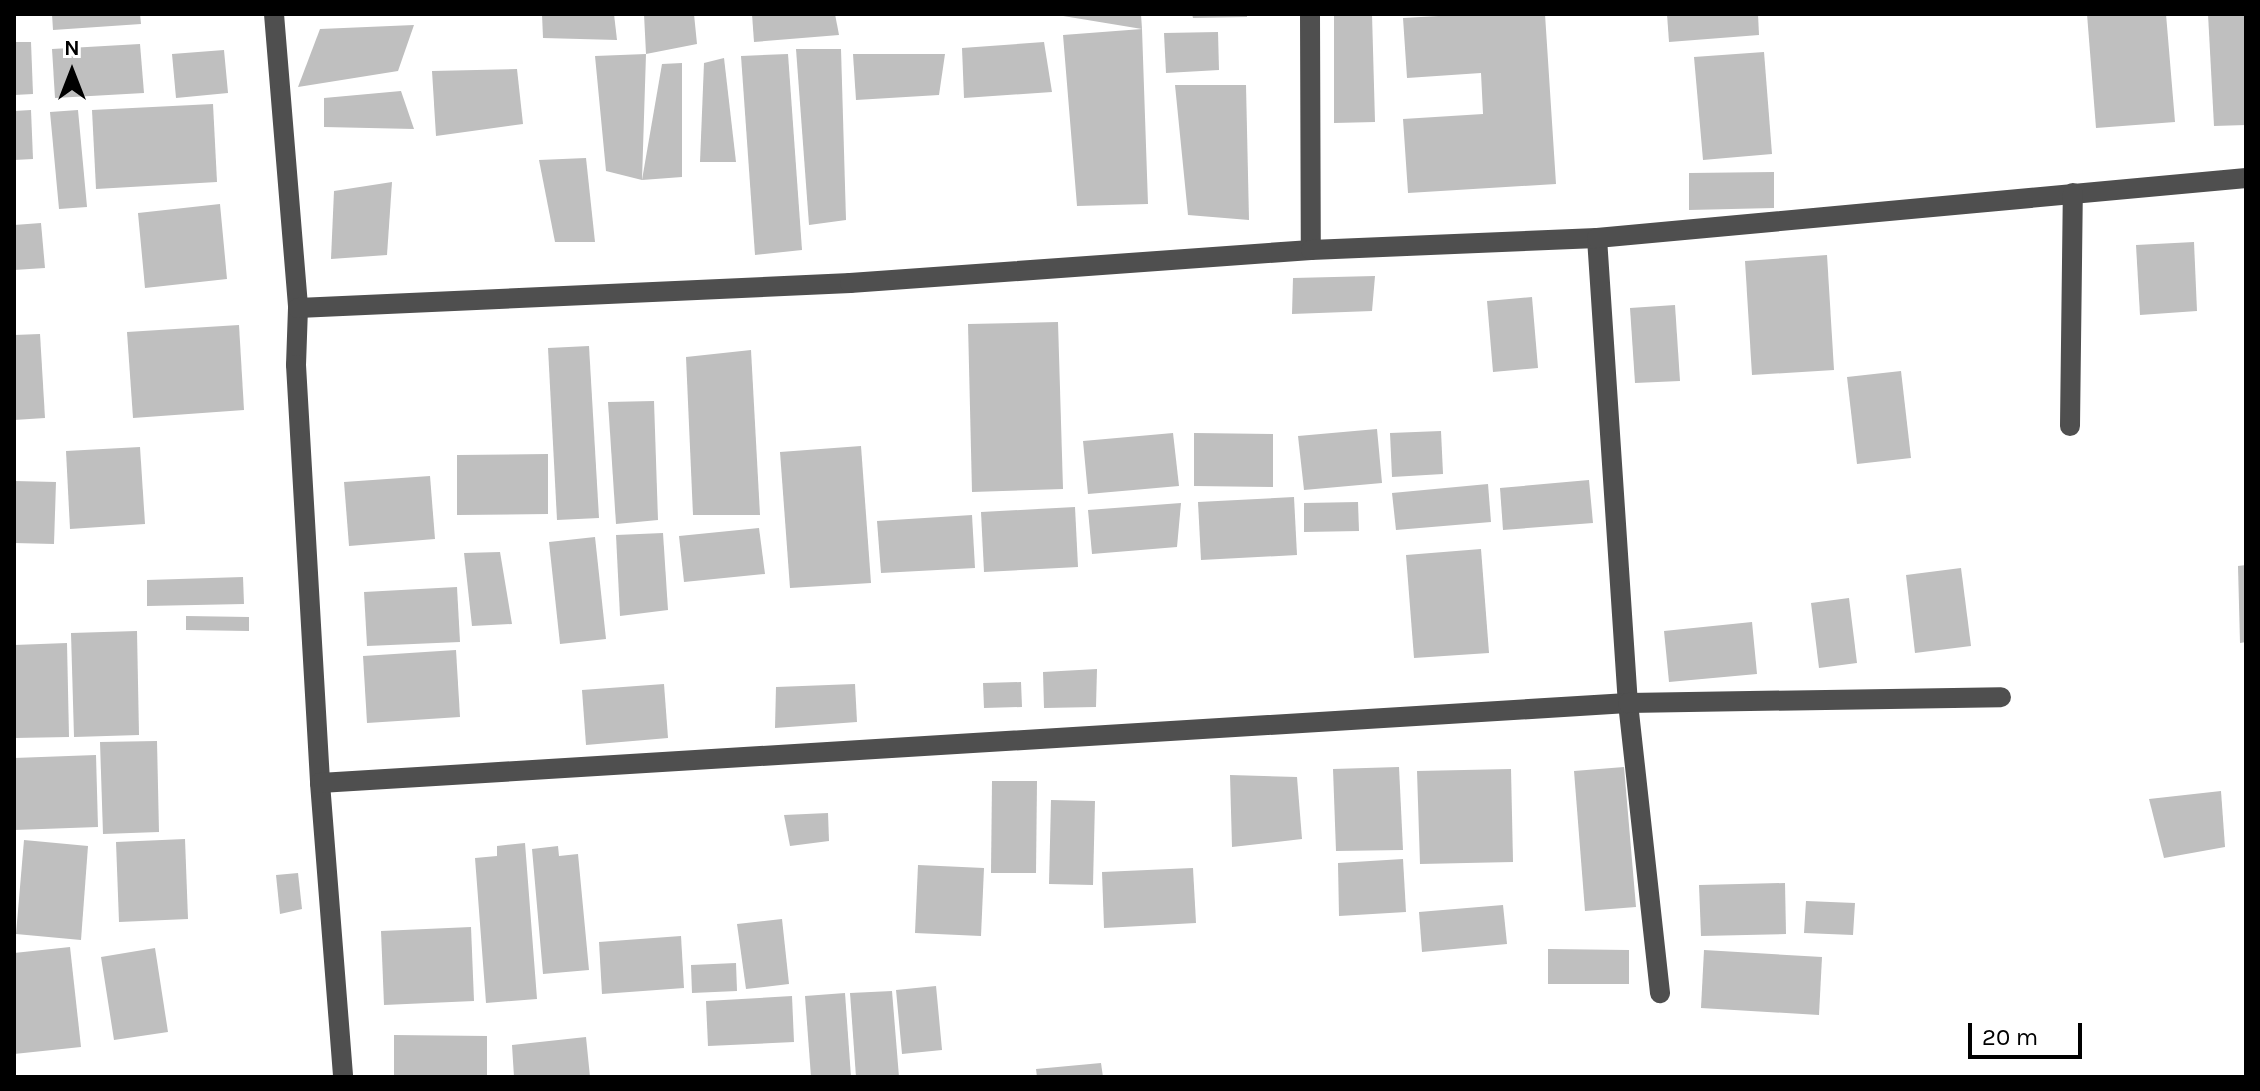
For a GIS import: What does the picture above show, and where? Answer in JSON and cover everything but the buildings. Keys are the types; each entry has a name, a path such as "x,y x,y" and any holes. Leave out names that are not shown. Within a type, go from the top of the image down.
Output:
{"street":[{"path":"274,14 298,308 296,365 320,783 343,1077"},
{"path":"1310,14 1311,250"},
{"path":"298,308 850,283 1311,250 1597,238 2246,178"},
{"path":"2070,426 2073,193"},
{"path":"1597,238 1628,703 1660,993"},
{"path":"320,783 1628,703 2001,697"}]}
